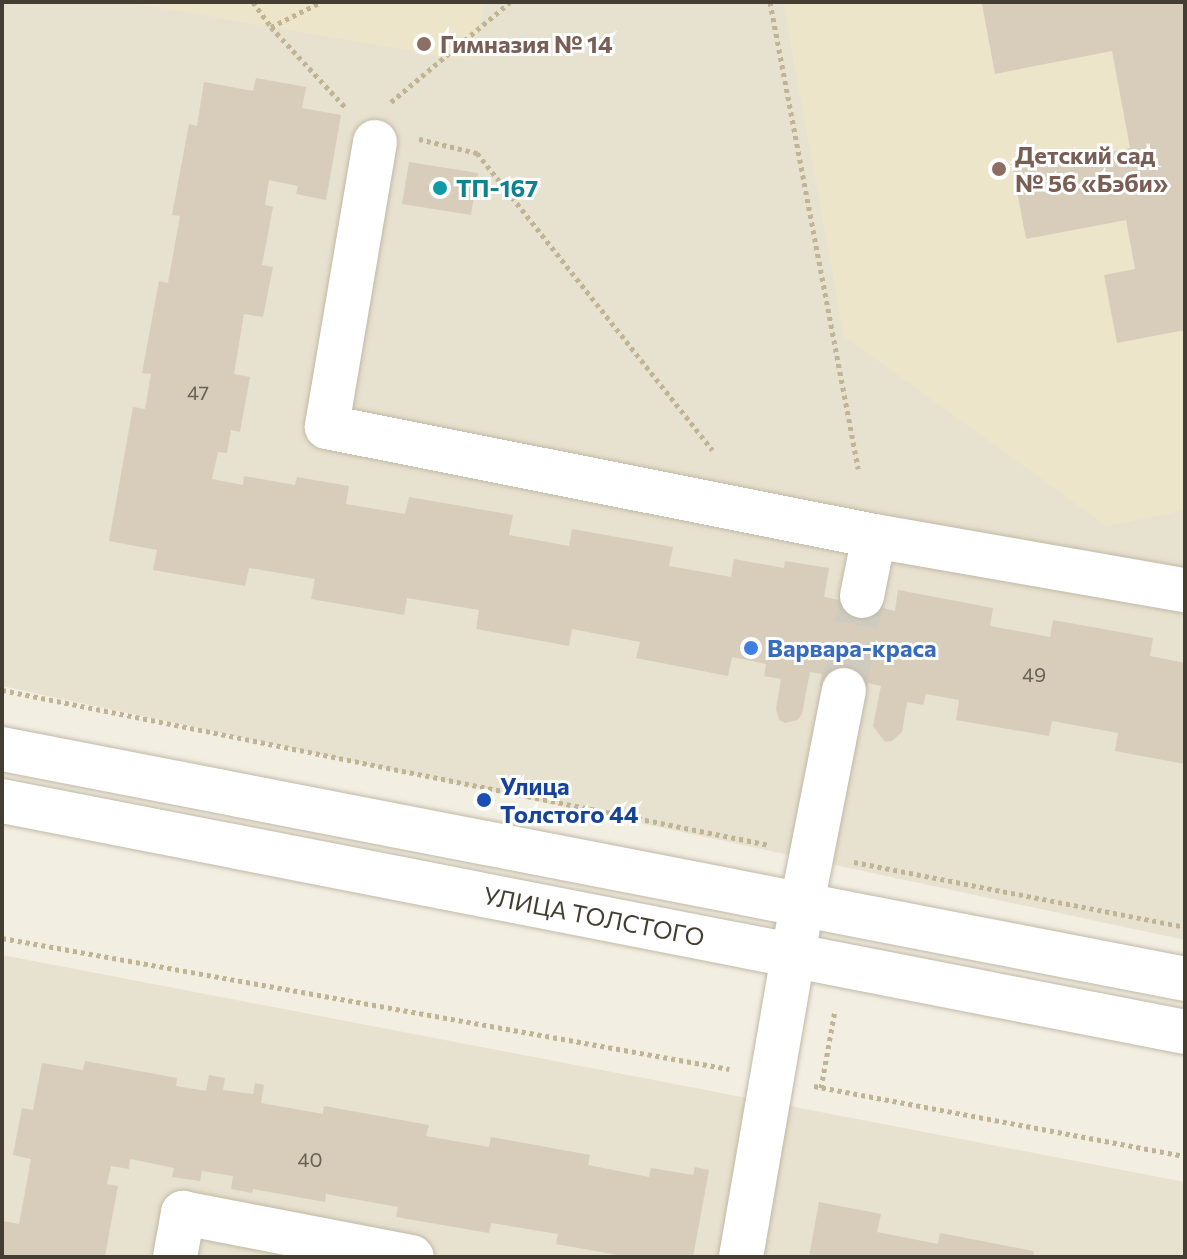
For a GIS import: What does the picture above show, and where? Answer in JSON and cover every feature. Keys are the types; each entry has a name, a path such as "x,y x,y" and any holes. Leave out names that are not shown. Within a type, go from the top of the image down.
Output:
{"street":[{"path":"379,125 327,427 874,536 1185,590"},
{"path":"862,596 874,536"},
{"path":"741,1257 802,904 844,690"},
{"path":"2,749 1185,979"},
{"name":"УЛИЦА ТОЛСТОГО","path":"2,801 1185,1032"},
{"path":"175,1257 183,1213 412,1257"}],"path":[{"path":"253,2 271,27 379,125 477,153 712,450"},
{"path":"271,27 321,2"},
{"path":"379,125 510,2"},
{"path":"770,2 858,469"},
{"path":"2,690 1185,927"},
{"path":"2,938 1185,1156"}],"shaded area":[{"path":"2,2 1185,2 1185,940 2,686"},
{"name":"Гимназия № 14","path":"126,2 485,2 472,61"},
{"name":"Детский сад № 56 «Бэби»","path":"783,2 1185,2 1185,510 1107,526 844,336"},
{"path":"2,955 1185,1182 1185,1257 2,1257"}],"building":[{"path":"1185,2 1185,330 1117,343 1104,275 1135,269 1126,220 1026,239 1013,170 1130,148 1112,51 995,74 982,4"},
{"path":"256,78 306,87 302,108 341,115 326,200 296,194 298,186 269,180 265,205 273,207 262,265 273,267 263,317 244,314 234,374 250,377 240,432 231,430 227,453 218,452 212,479 243,485 244,476 295,485 297,477 349,486 346,504 405,514 409,497 513,515 509,535 569,546 572,529 673,547 669,566 731,577 734,559 784,568 785,561 829,568 824,597 839,600 840,592 884,600 883,608 895,611 898,590 993,608 990,626 1050,637 1053,620 1153,638 1150,656 1185,663 1185,764 1115,751 1118,733 1052,721 1049,736 956,720 959,700 926,694 923,705 907,702 902,732 892,741 885,742 873,726 881,686 868,683 866,695 820,686 822,674 810,672 802,714 798,720 785,723 779,720 776,709 781,679 764,676 766,664 732,657 728,676 636,658 640,642 572,629 569,646 476,629 479,610 407,598 404,615 311,599 315,579 249,568 245,586 153,570 157,550 109,541 133,407 145,409 151,374 142,373 159,281 168,283 180,216 172,215 189,124 197,126 204,82 253,91"},
{"name":"ТП-167","path":"409,162 478,173 471,215 402,204"},
{"path":"85,1061 177,1078 176,1086 206,1091 209,1075 225,1078 223,1090 253,1094 255,1083 264,1085 261,1103 323,1114 324,1106 429,1125 426,1136 489,1147 491,1137 590,1155 588,1165 649,1177 651,1168 693,1175 695,1167 709,1170 693,1257 629,1257 556,1244 558,1234 491,1223 489,1233 396,1217 398,1207 326,1194 325,1202 253,1189 252,1193 231,1189 233,1176 202,1171 200,1181 172,1177 174,1168 130,1159 129,1169 111,1166 107,1184 118,1186 105,1256 2,1257 3,1221 19,1224 31,1159 13,1155 22,1108 33,1110 42,1063 83,1070"},
{"path":"819,1202 881,1214 877,1232 938,1244 940,1233 1034,1251 1033,1257 809,1257"}],"tunnel":[{"path":"844,690 862,596"}],"place":[{"name":"Гимназия № 14","path":"424,44"},
{"name":"Детский сад № 56 «Бэби»","path":"999,169"},
{"name":"ТП-167","path":"440,188"},
{"name":"Варвара-краса","path":"751,648"},
{"name":"Улица Толстого 44","path":"484,800"}]}
